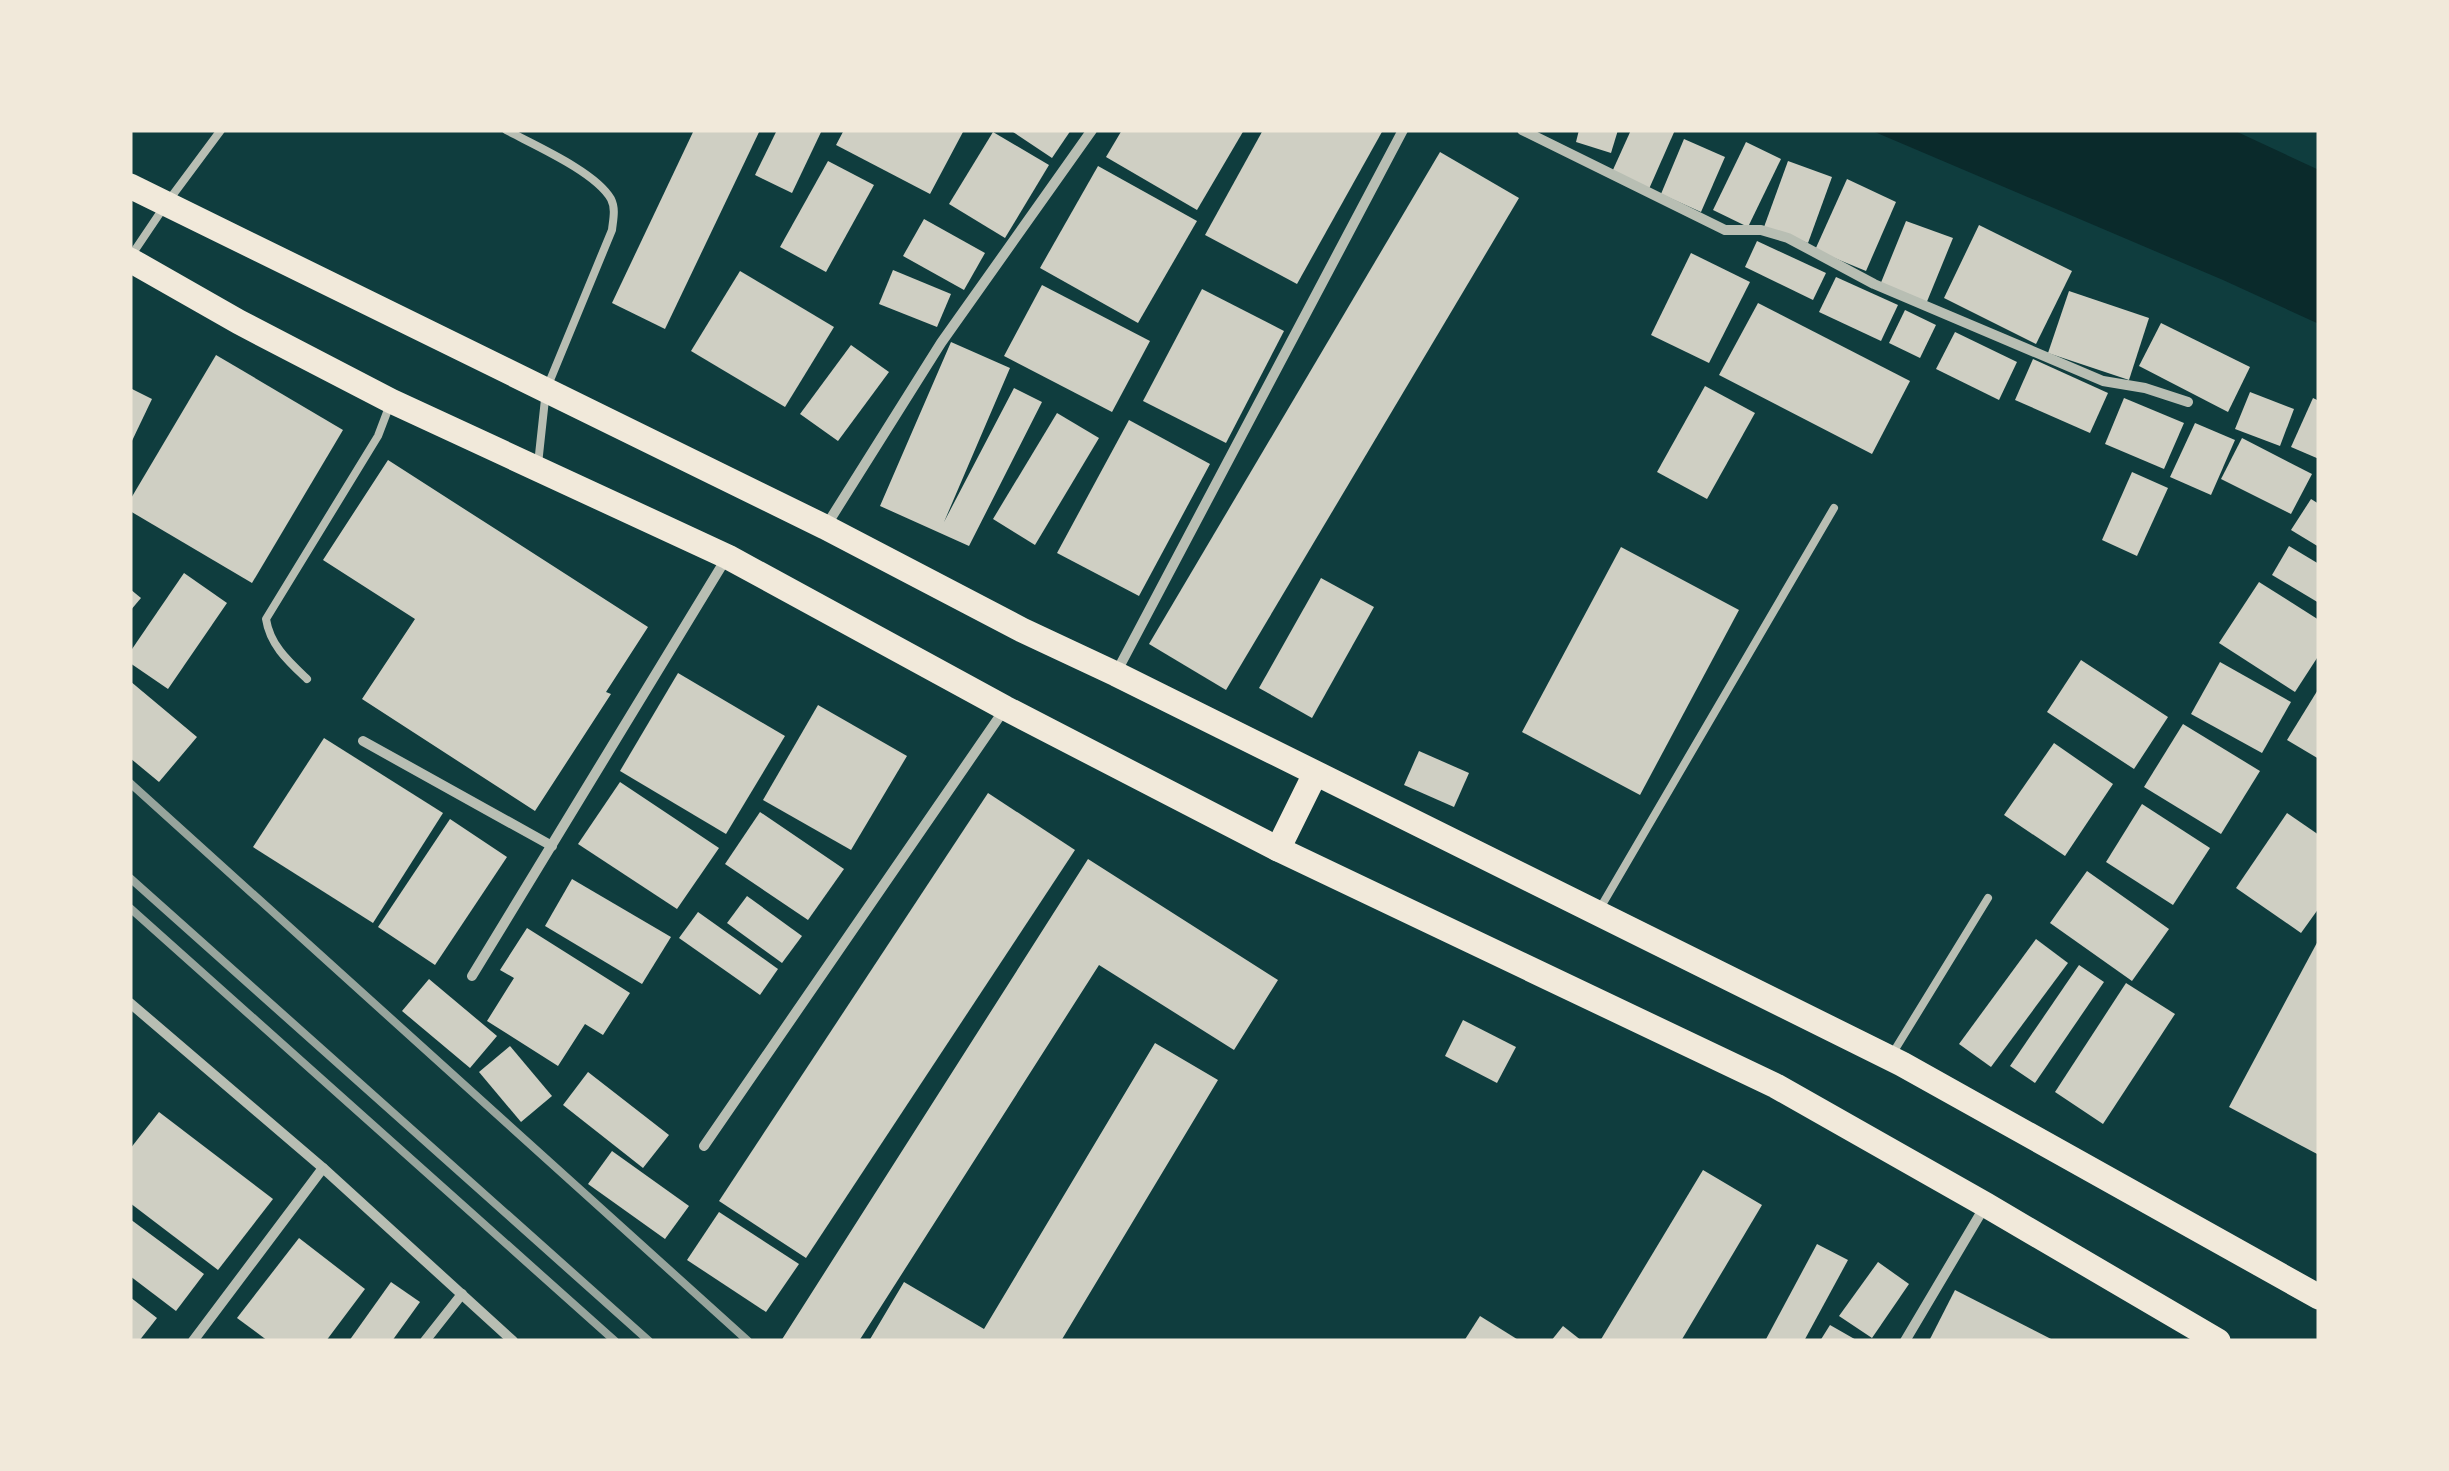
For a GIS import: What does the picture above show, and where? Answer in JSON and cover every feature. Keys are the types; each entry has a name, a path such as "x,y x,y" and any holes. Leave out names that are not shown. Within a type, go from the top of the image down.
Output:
{"main road":[{"path":"130,186 825,527 1022,630 1889,1058 2316,1287"},
{"path":"130,259 239,322 392,401 728,556 1006,708 1278,849 1776,1086 2218,1341"},
{"path":"1278,849 1315,774"}],"street":[{"path":"825,527 941,342 1092,130"},
{"path":"1116,674 1403,130"},
{"path":"1522,130 1725,230 1761,230 1788,238 1874,284 2103,381 2145,388 2188,402"},
{"path":"472,976 728,556"},
{"path":"704,1146 1006,708"},
{"path":"363,740 552,846"},
{"path":"130,1003 323,1168 514,1341"},
{"path":"193,1341 323,1168"},
{"path":"1905,1341 1986,1205"},
{"path":"425,1341 462,1294"}],"lane":[{"path":"130,259 221,130"},
{"path":"506,130 588,175 610,197 615,211 612,230 546,390 538,468"},
{"path":"307,679 281,654 266,619 378,436 392,401"},
{"path":"1597,914 1834,508"},
{"path":"1889,1058 1988,898"}],"water":[{"path":"1870,130 2233,130 2319,170 2319,324 2223,280"}],"building":[{"path":"694,130 760,130 665,329 612,303"},
{"path":"777,130 822,130 792,193 755,175"},
{"path":"844,130 964,130 930,194 836,145"},
{"path":"1010,130 1071,130 1052,158"},
{"path":"1122,130 1244,130 1197,210 1106,157"},
{"path":"1263,130 1383,130 1297,284 1205,235"},
{"path":"1579,130 1618,130 1611,153 1576,142"},
{"path":"1631,130 1675,130 1649,189 1612,172"},
{"path":"993,132 1049,165 1005,238 949,204"},
{"path":"1684,139 1725,157 1701,212 1661,194"},
{"path":"1746,142 1781,159 1748,227 1713,210"},
{"path":"1440,152 1519,198 1226,690 1149,644"},
{"path":"828,161 874,185 826,272 780,247"},
{"path":"1788,161 1832,177 1808,243 1764,227"},
{"path":"1098,166 1197,221 1138,323 1040,268"},
{"path":"1847,179 1896,202 1866,271 1815,250"},
{"path":"924,219 985,253 964,290 903,256"},
{"path":"1906,221 1953,238 1926,304 1880,285"},
{"path":"1979,225 2072,271 2036,344 1944,298"},
{"path":"1757,241 1826,273 1813,300 1745,267"},
{"path":"1691,253 1750,282 1709,363 1651,335"},
{"path":"893,270 951,294 937,327 879,304"},
{"path":"740,271 834,327 785,407 691,351"},
{"path":"1836,277 1898,305 1881,341 1819,312"},
{"path":"1042,285 1150,341 1112,412 1004,356"},
{"path":"1202,289 1284,331 1226,443 1143,401"},
{"path":"2069,291 2149,318 2129,380 2048,353"},
{"path":"1758,303 1910,381 1872,454 1719,375"},
{"path":"1905,310 1936,325 1920,358 1889,343"},
{"path":"2161,323 2250,367 2228,412 2139,366"},
{"path":"1955,332 2017,362 1999,400 1936,369"},
{"path":"951,342 1010,368 944,522 1014,388 1042,402 969,546 880,506"},
{"path":"851,345 889,372 838,441 800,414"},
{"path":"216,355 343,430 252,583 130,511 130,500"},
{"path":"2033,359 2108,393 2090,433 2015,400"},
{"path":"1705,386 1755,413 1707,499 1657,472"},
{"path":"130,388 152,399 130,445"},
{"path":"2250,392 2294,409 2280,446 2235,429"},
{"path":"2124,398 2184,423 2164,469 2105,444"},
{"path":"2313,398 2319,401 2319,459 2291,447"},
{"path":"1057,413 1099,438 1035,545 993,519"},
{"path":"1129,420 1210,464 1139,596 1057,553"},
{"path":"2195,423 2235,440 2211,495 2170,477"},
{"path":"2242,438 2312,474 2291,514 2221,479"},
{"path":"388,460 648,627 606,692 611,694 535,811 362,699 415,619 323,560"},
{"path":"2132,472 2168,488 2137,556 2102,540"},
{"path":"2311,499 2319,504 2319,547 2291,530"},
{"path":"2289,546 2319,564 2319,603 2272,575"},
{"path":"1621,547 1739,610 1640,795 1522,732"},
{"path":"184,573 227,603 168,689 130,663 130,652"},
{"path":"1321,578 1374,607 1312,718 1259,688"},
{"path":"2259,582 2319,620 2319,655 2295,692 2219,643"},
{"path":"130,589 141,598 130,611"},
{"path":"2081,660 2168,717 2134,769 2047,712"},
{"path":"2220,662 2291,702 2262,753 2191,714"},
{"path":"678,673 785,736 726,834 620,771"},
{"path":"130,681 197,737 159,782 130,758"},
{"path":"2319,688 2319,759 2287,740"},
{"path":"818,705 907,756 851,850 763,800"},
{"path":"2183,724 2260,771 2221,834 2144,787"},
{"path":"324,738 443,813 373,923 253,847"},
{"path":"2054,743 2113,784 2065,856 2004,815"},
{"path":"1419,751 1469,773 1454,807 1404,785"},
{"path":"620,782 719,848 677,909 578,844"},
{"path":"988,793 1075,850 806,1258 719,1201"},
{"path":"2142,804 2210,848 2173,905 2106,862"},
{"path":"760,812 844,869 808,920 725,864"},
{"path":"2287,813 2319,835 2319,908 2301,933 2236,888"},
{"path":"450,819 507,857 435,965 378,927"},
{"path":"1088,859 1278,980 1234,1050 1099,965 859,1341 781,1341"},
{"path":"2087,871 2169,929 2132,981 2050,923"},
{"path":"572,879 671,937 642,984 545,926"},
{"path":"747,896 802,936 782,963 727,923"},
{"path":"698,912 778,969 760,995 679,938"},
{"path":"527,928 630,993 603,1035 585,1024 558,1066 487,1021 514,978 500,970"},
{"path":"2036,939 2068,963 1991,1067 1959,1044"},
{"path":"2319,939 2319,1155 2229,1107"},
{"path":"2079,965 2104,982 2035,1083 2010,1066"},
{"path":"429,979 497,1036 470,1068 402,1011"},
{"path":"2126,983 2175,1014 2103,1124 2055,1092"},
{"path":"1463,1020 1516,1047 1497,1083 1445,1056"},
{"path":"1155,1043 1218,1080 1061,1341 869,1341 904,1282 984,1329"},
{"path":"510,1046 552,1096 521,1122 479,1072"},
{"path":"588,1072 669,1135 643,1168 563,1105"},
{"path":"159,1112 273,1199 218,1270 130,1203 130,1149"},
{"path":"612,1151 689,1206 665,1239 588,1184"},
{"path":"1703,1170 1762,1205 1681,1341 1600,1341"},
{"path":"719,1212 799,1264 766,1312 687,1260"},
{"path":"130,1219 204,1274 176,1311 130,1276"},
{"path":"299,1238 365,1289 326,1341 268,1341 237,1318"},
{"path":"1817,1244 1848,1260 1804,1341 1765,1341"},
{"path":"1878,1262 1909,1284 1872,1338 1839,1316"},
{"path":"391,1282 420,1302 392,1341 349,1341"},
{"path":"1955,1290 2055,1341 1929,1341"},
{"path":"130,1297 157,1318 139,1341 130,1341"},
{"path":"1480,1316 1520,1341 1464,1341"},
{"path":"1830,1325 1858,1341 1820,1341"},
{"path":"1563,1326 1582,1341 1551,1341"}],"railway":[{"path":"130,783 748,1341"},
{"path":"130,878 649,1341"},
{"path":"130,908 615,1341"}]}
